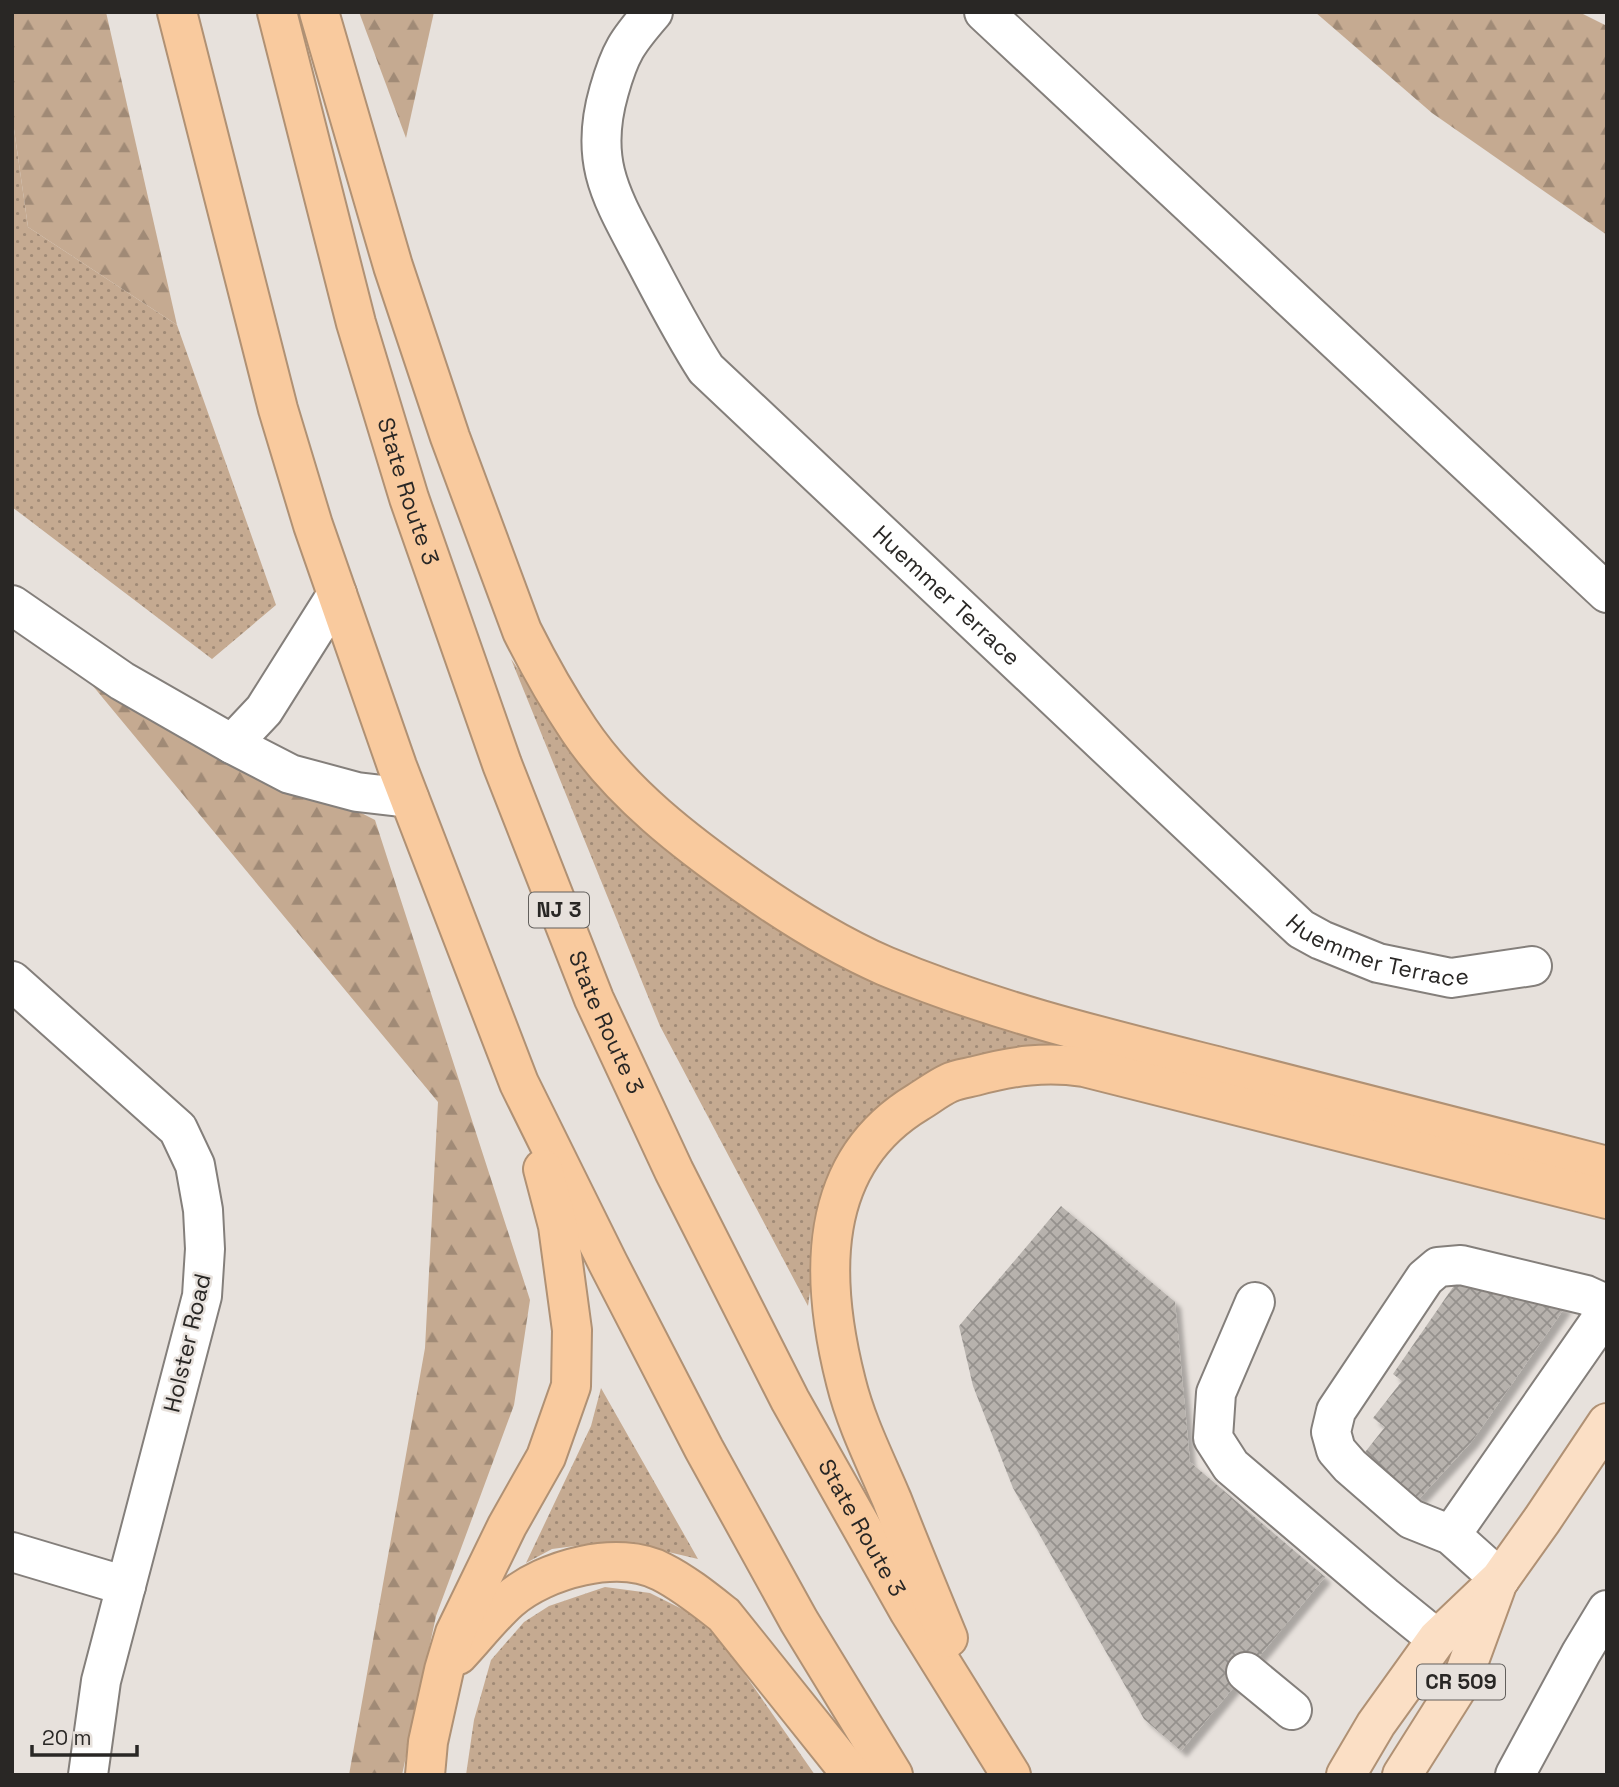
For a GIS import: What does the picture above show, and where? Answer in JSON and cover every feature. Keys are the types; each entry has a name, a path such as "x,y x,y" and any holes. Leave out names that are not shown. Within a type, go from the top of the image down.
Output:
{"highway":[{"path":"177,12 278,409 313,525 409,798 519,1083 704,1449 799,1621 893,1775"},
{"name":"State Route 3","path":"277,12 352,310 409,498 502,764 594,999 674,1171 790,1400 909,1611 1001,1761"},
{"path":"319,12 393,266 450,437 522,631 579,731 641,801 693,848 784,911 852,951 887,967 987,1003 1150,1049 1607,1166"},
{"path":"1001,1761 863,1431 846,1383 831,1310 830,1243 842,1193 862,1156 902,1111 950,1083 1034,1063 1063,1063 1607,1199"},
{"path":"425,1775 428,1742 444,1670 461,1621 507,1526 546,1457 571,1386 572,1330 558,1226 519,1083"},
{"path":"444,1670 509,1600 538,1579 587,1565 631,1563 651,1568 661,1571 724,1615 852,1775"}],"main road":[{"name":"CR 509","path":"1346,1775 1376,1724 1437,1639 1500,1579 1607,1423"},
{"name":"CR 509","path":"1402,1775 1462,1680 1500,1579"}],"street":[{"name":"Huemmer Terrace","path":"653,12 629,40 619,57 603,113 601,158 620,212 688,342 706,369 1301,929 1378,963 1451,978 1532,966"},
{"path":"984,12 1607,593"},
{"path":"232,744 264,710 337,594"},
{"path":"12,605 122,681 290,774 357,792 409,798"},
{"name":"Holster Road","path":"12,981 178,1129 195,1166 203,1210 205,1249 202,1296 101,1681 88,1775"},
{"path":"1451,1535 1605,1316 1597,1300 1586,1295 1461,1265 1438,1267 1425,1278 1336,1411 1331,1432 1336,1450 1350,1466 1412,1519 1451,1535 1500,1579"},
{"path":"1255,1302 1216,1393 1213,1438 1231,1466 1437,1639"},
{"path":"12,1552 126,1586"},
{"path":"1515,1775 1607,1610"},
{"path":"1246,1672 1292,1710"}],"green space":[{"path":"12,12 106,12 177,325 28,227 12,115"},
{"path":"359,12 434,12 406,138"},
{"path":"1315,12 1579,12 1607,26 1607,235 1432,113"},
{"path":"12,115 28,227 177,325 276,605 212,659 12,507"},
{"path":"511,659 565,735 662,841 1063,1045 871,1119 826,1181 808,1306 660,1026"},
{"path":"78,668 375,820 530,1300 514,1405 436,1616 402,1775 349,1775 425,1348 438,1102"},
{"path":"601,1388 698,1559 630,1543 597,1543 552,1549 526,1563 591,1426"},
{"path":"605,1587 650,1593 688,1612 721,1640 815,1775 466,1775 474,1720 491,1660 524,1622 549,1606"}],"building":[{"path":"1061,1206 1175,1302 1190,1462 1325,1577 1181,1751 1144,1719 1013,1488 973,1386 959,1326"},
{"path":"1458,1280 1566,1306 1473,1440 1419,1499 1362,1456 1385,1427 1373,1418 1402,1381 1393,1374"}]}
